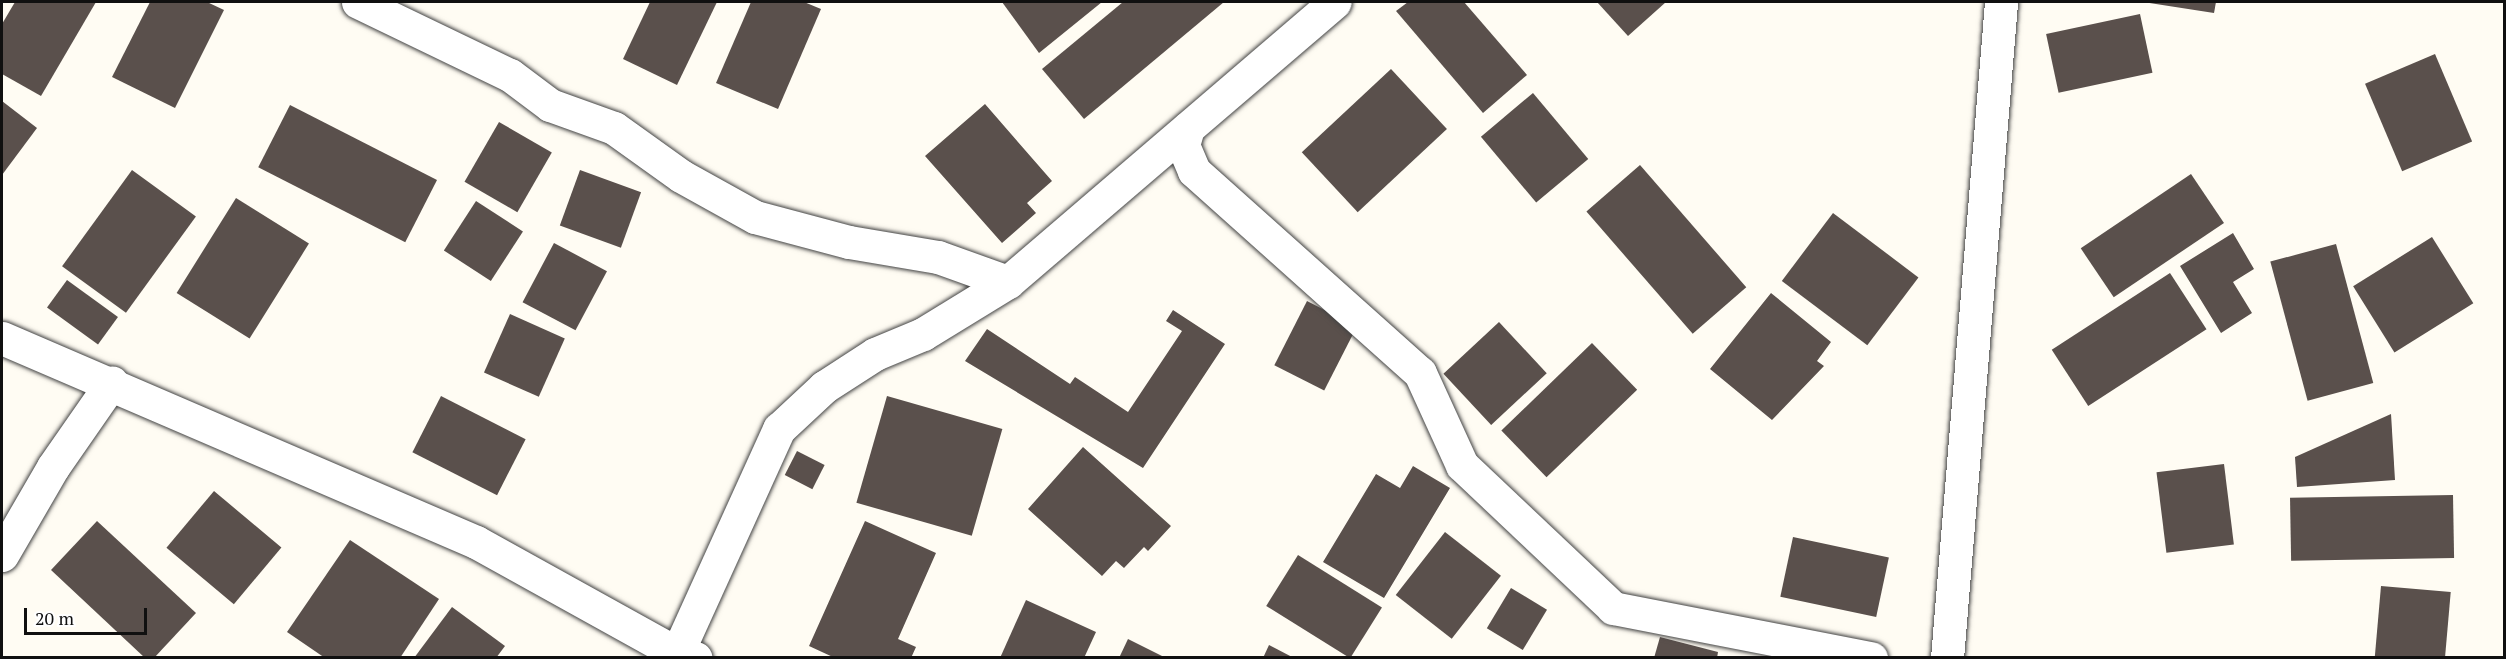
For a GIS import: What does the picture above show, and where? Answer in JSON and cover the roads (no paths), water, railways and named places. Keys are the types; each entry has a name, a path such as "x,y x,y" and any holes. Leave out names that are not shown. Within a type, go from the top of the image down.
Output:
{"street":[{"path":"358,2 510,75 550,105 614,128 681,176 755,217 849,242 938,257 1008,282"},
{"path":"2,338 112,382 476,542 683,656 779,429 824,387 875,354 923,334 1008,282 1335,2"},
{"path":"1947,657 2001,2"},
{"path":"1188,128 1183,145 1194,171 1420,373 1462,465 1612,608 1871,657"},
{"path":"2,555 53,466 112,382"}]}
